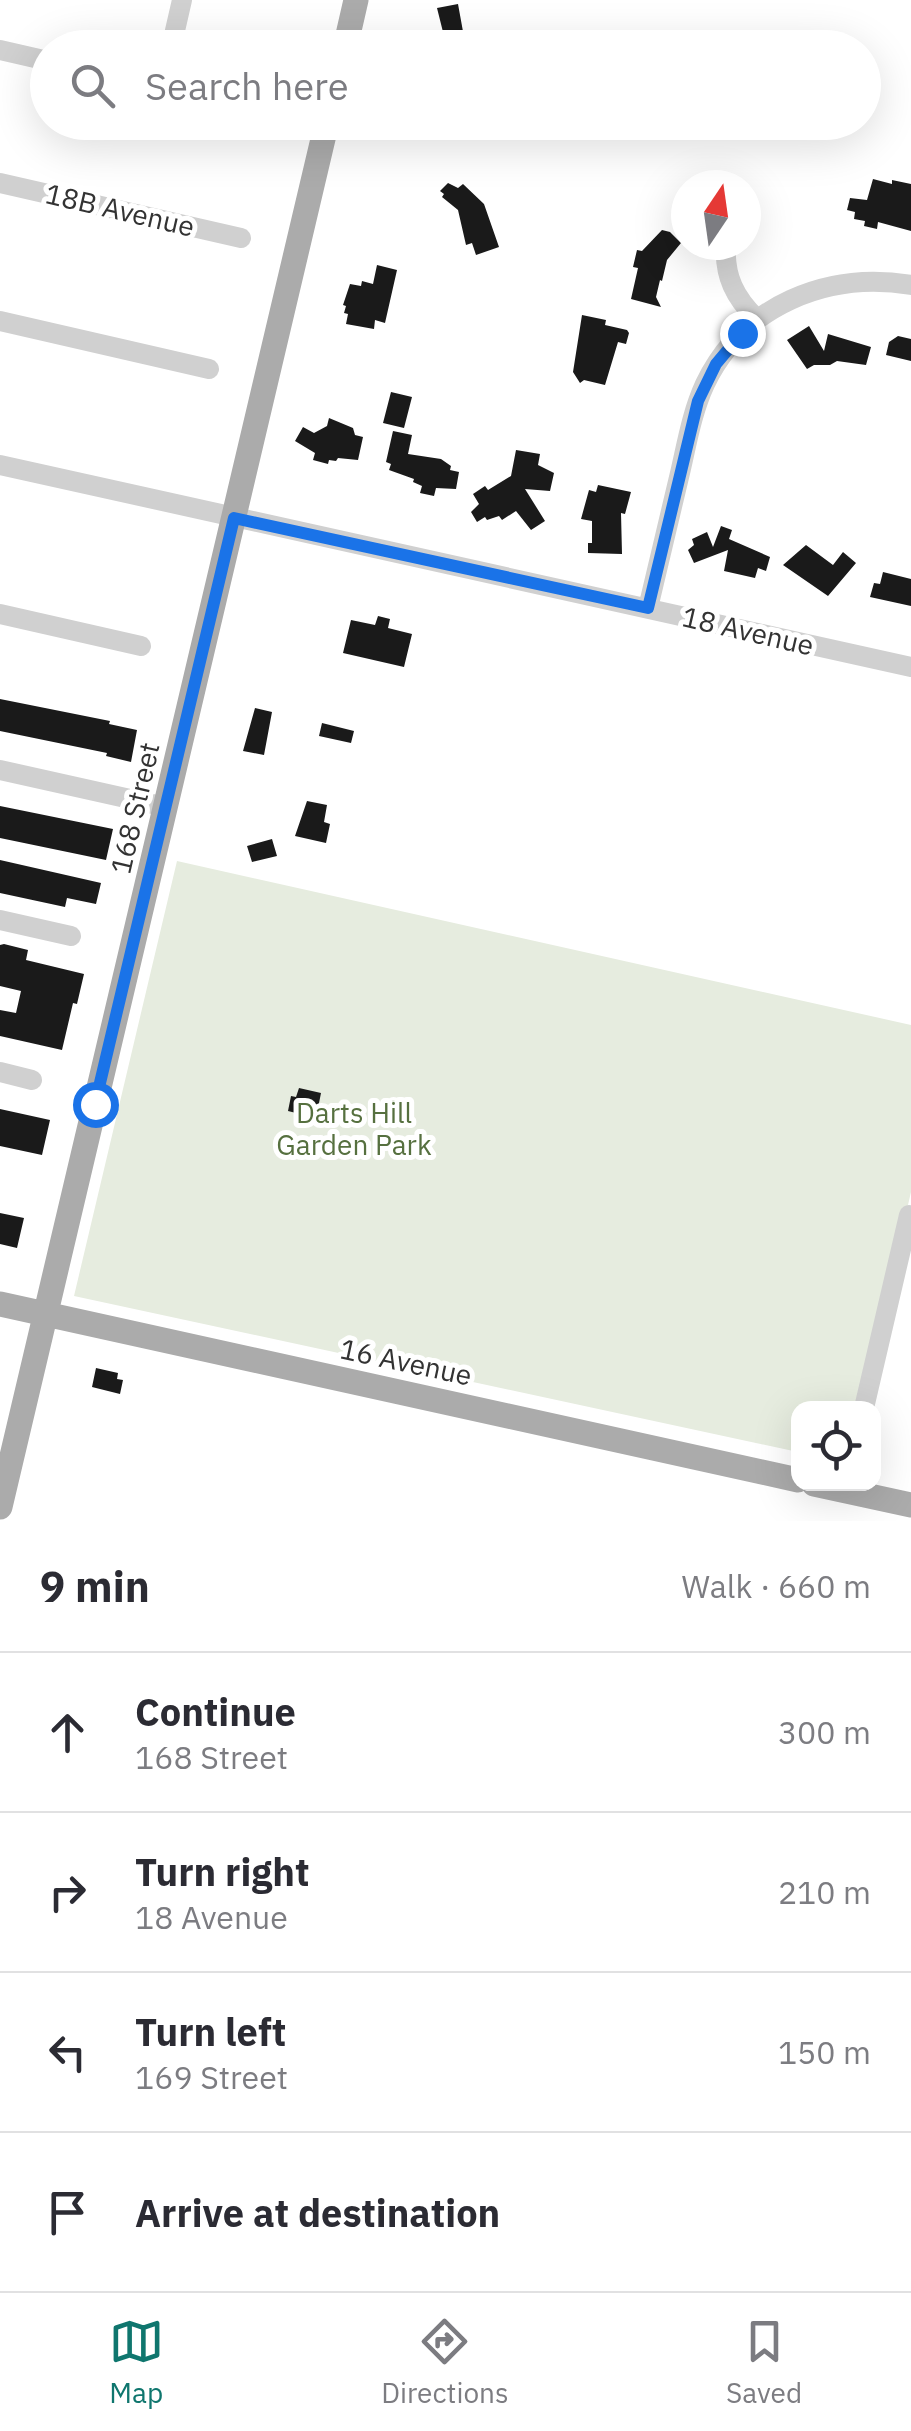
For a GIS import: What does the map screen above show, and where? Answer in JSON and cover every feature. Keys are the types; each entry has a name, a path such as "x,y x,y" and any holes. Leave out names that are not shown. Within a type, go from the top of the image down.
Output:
{"main road":[{"path":"348,30 356,0"},
{"name":"168 Street","path":"0,1507 234,518 319,140"},
{"name":"16 Avenue","path":"0,1304 791,1478"},
{"path":"860,1491 911,1505"}],"street":[{"path":"175,30 182,0"},
{"path":"0,50 30,57"},
{"name":"18B Avenue","path":"0,182 241,238"},
{"path":"725,260 731,285 743,306 758,319"},
{"path":"648,608 698,401 716,364 758,319 792,298 830,285 870,280 911,285"},
{"path":"0,322 209,369"},
{"name":"18 Avenue","path":"0,465 911,667"},
{"path":"0,614 142,646"},
{"path":"0,770 166,807"},
{"path":"0,920 70,936"},
{"path":"0,1072 32,1080"},
{"path":"866,1401 910,1214"}],"green space":[{"name":"Darts Hill Garden Park","path":"177,861 911,1025 911,1192 863,1401 791,1401 791,1450 74,1296"}],"building":[{"path":"458,4 463,30 442,30 437,8"},
{"path":"873,179 911,184 911,231 878,222 877,229 864,226 865,221 854,219 855,212 847,210 850,198 867,200"},
{"path":"448,183 458,188 463,184 484,204 499,247 476,255 472,243 466,245 458,210 440,191"},
{"path":"662,230 671,233 671,255 656,297 661,307 631,299 638,268 633,267 637,250 642,251"},
{"path":"377,265 397,270 385,323 375,320 374,329 346,324 348,314 344,313 343,305 350,284 373,284"},
{"path":"582,315 606,320 605,325 629,333 626,344 618,342 605,385 584,380 580,383 573,372"},
{"path":"809,326 824,351 828,334 871,347 866,365 837,361 807,369 787,340"},
{"path":"898,336 911,339 911,361 886,355 889,342"},
{"path":"391,392 412,397 404,428 383,423"},
{"path":"329,418 363,437 358,460 338,458 328,464 313,460 315,453 295,441 303,427 314,433 327,426"},
{"path":"393,431 412,435 408,454 441,459 451,466 450,470 459,472 456,489 436,488 434,496 420,493 422,486 414,479 389,470 391,464 386,462"},
{"path":"516,450 540,454 538,465 554,473 550,491 525,489 545,521 531,530 516,511 502,520 499,516 487,520 485,517 477,522 471,512 479,504 473,494 511,476"},
{"path":"598,485 631,492 625,514 621,513 622,554 588,553 592,521 581,519 589,490 596,492"},
{"path":"721,526 732,530 729,539 770,557 766,571 758,568 755,578 724,571 728,550 694,563 688,550 694,545 692,539 707,532 713,547"},
{"path":"806,545 833,565 843,552 856,563 828,596 783,565"},
{"path":"883,572 911,579 911,606 870,597"},
{"path":"378,616 390,619 388,628 412,634 404,667 343,653 351,620 375,625"},
{"path":"0,699 137,730 131,762 106,756 107,753 0,731"},
{"path":"255,708 272,712 264,755 243,751"},
{"path":"322,723 354,731 351,743 319,736"},
{"path":"307,801 327,805 324,822 330,824 326,843 295,836"},
{"path":"0,806 113,829 106,860 0,838"},
{"path":"272,839 277,856 252,862 247,846"},
{"path":"0,860 101,883 96,904 67,898 65,907 0,893"},
{"path":"0,945 28,950 26,960 84,974 62,1050 0,1036 0,1010 16,1013 21,991 0,986"},
{"path":"299,1088 321,1093 316,1118 288,1111 291,1096 296,1097"},
{"path":"0,1109 50,1120 42,1155 0,1146"},
{"path":"0,1213 24,1218 17,1248 0,1244"},
{"path":"96,1368 118,1373 117,1379 123,1380 120,1394 92,1387"}],"route":[{"path":"95,1104 234,518 648,608 698,401 716,364 742,333"}]}
